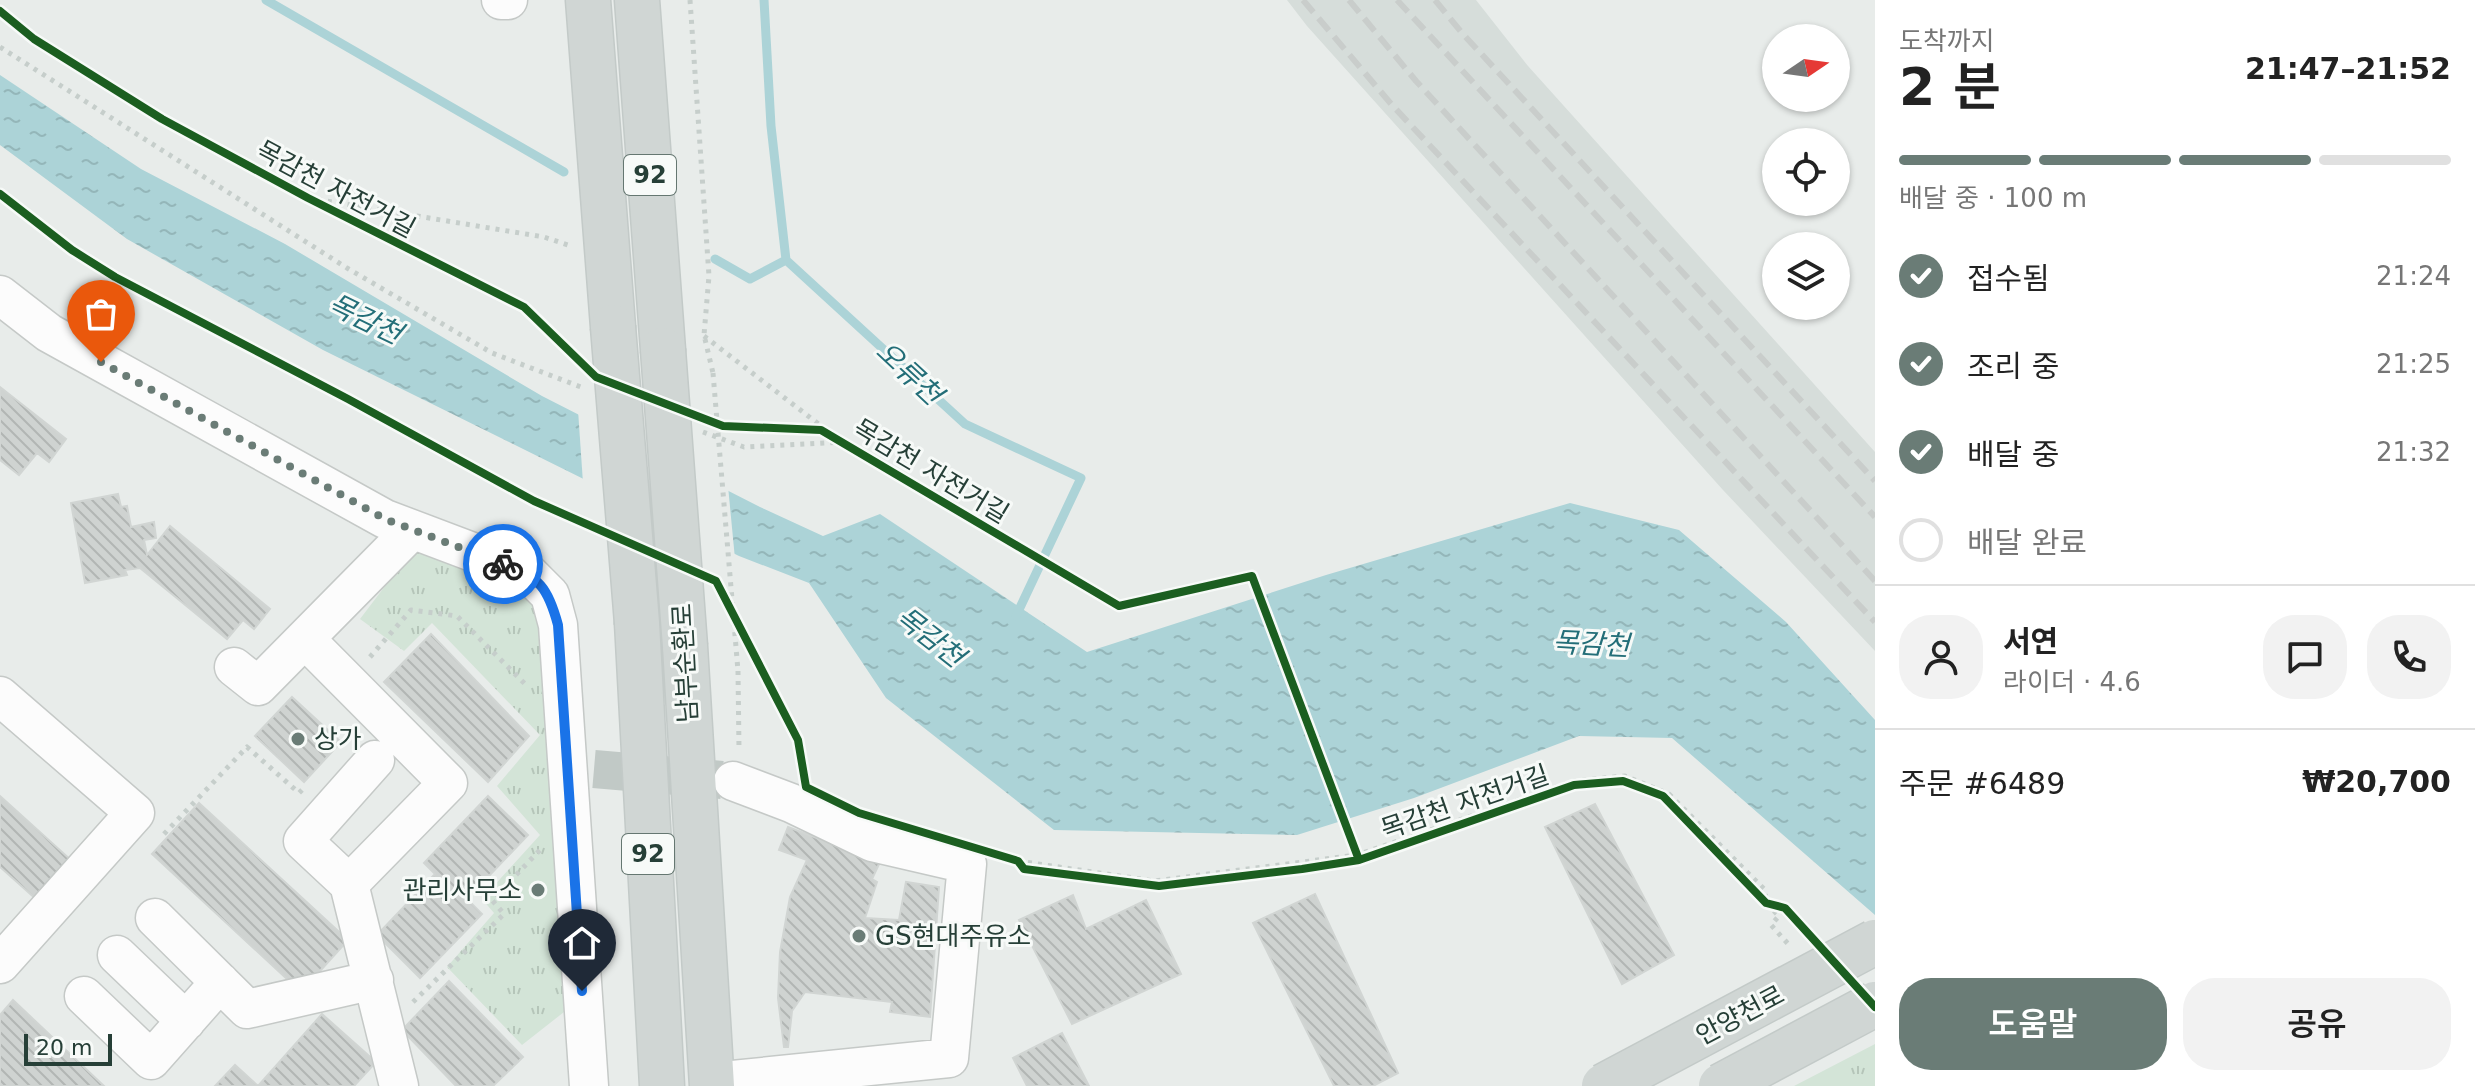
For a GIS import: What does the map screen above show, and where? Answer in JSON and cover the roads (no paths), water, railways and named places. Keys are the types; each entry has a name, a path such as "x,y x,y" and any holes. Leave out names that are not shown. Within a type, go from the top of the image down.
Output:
{"main road":[{"name":"남부순환로","path":"588,0 637,623 662,1086"},
{"name":"남부순환로","path":"637,0 685,646 712,1084"},
{"name":"안양천로","path":"1604,1086 1875,942"},
{"name":"안양천로","path":"1721,1086 1875,1004"}],"street":[{"path":"501,0 508,0"},
{"path":"0,295 49,333 385,519 528,573 550,595 558,625 580,769 589,1086"},
{"path":"234,667 258,686 412,530"},
{"path":"305,639 448,783 349,884"},
{"path":"0,696 135,813 0,964"},
{"path":"375,760 303,841 349,884 399,1086"},
{"path":"712,1084 950,1072 967,864 872,842 736,772"},
{"path":"155,918 247,1009 374,980"},
{"path":"117,955 186,1021"},
{"path":"84,996 151,1060 220,982"}],"water":[{"name":"목감천","path":"0,75 141,169 285,244 542,396 823,536 880,514 1087,652 1326,575 1570,503 1679,530 1786,622 1875,720 1875,915 1672,738 1579,736 1414,798 1297,835 1054,830 886,698 809,583 739,556 323,350 127,239 0,145"}],"waterway":[{"path":"266,0 564,172"},
{"name":"오류천","path":"764,0 771,126 786,260 965,424 1081,478 1016,616"},
{"path":"715,259 750,279 786,260"}],"tunnel":[{"path":"594,769 722,780"}],"railway":[{"path":"1303,0 1392,105 1875,622"},
{"path":"1349,0 1416,81 1875,581"},
{"path":"1397,0 1875,517"},
{"path":"1435,0 1875,481"}],"place":[{"name":"상가","path":"298,739"},
{"name":"관리사무소","path":"538,890"},
{"name":"GS현대주유소","path":"859,936"}]}
